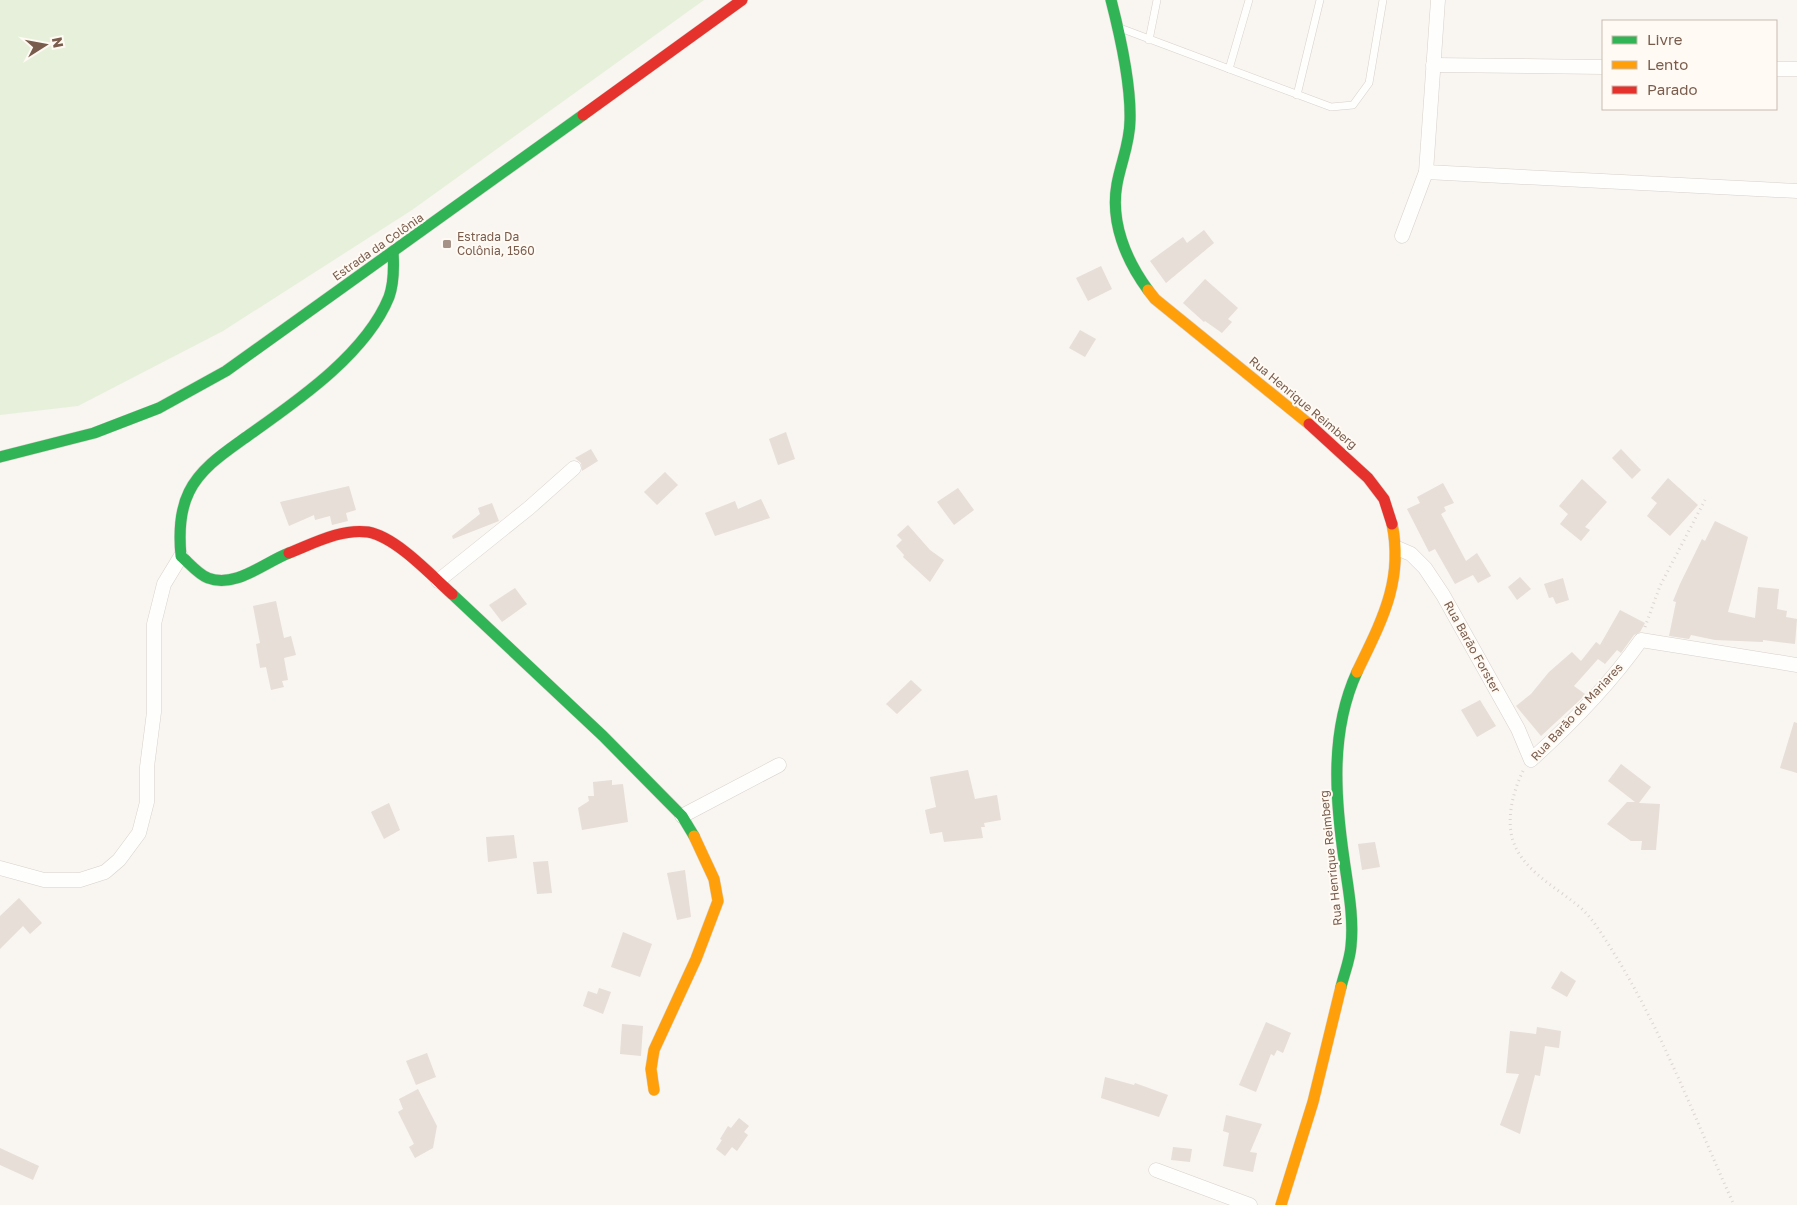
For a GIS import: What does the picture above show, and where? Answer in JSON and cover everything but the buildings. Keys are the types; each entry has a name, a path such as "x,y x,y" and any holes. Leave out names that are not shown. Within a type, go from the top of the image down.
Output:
{"street":[{"name":"Estrada da Colônia","path":"0,457 94,432 159,408 226,371 742,0"},
{"name":"Rua Henrique Reimberg","path":"1111,0 1130,105 1128,144 1117,183 1114,210 1117,228 1134,271 1155,299 1314,427 1368,478 1384,499 1392,523 1397,548 1391,591 1384,615 1349,690 1340,734 1336,775 1337,809 1351,908 1351,946 1313,1102 1281,1205"},
{"path":"1402,236 1426,172 1438,0"},
{"path":"1433,65 1602,67"},
{"path":"1777,69 1797,69"},
{"path":"1426,172 1797,191"},
{"path":"0,868 44,880 80,880 105,872 119,860 138,833 148,802 147,767 154,712 154,624 164,584 181,556 181,516 191,488 217,458 296,400 368,334 389,297 394,275 393,252"},
{"path":"438,581 529,508 574,468"},
{"path":"181,556 208,578 220,580 234,578 253,571 312,543 334,536 366,532 392,543 438,581 602,736 682,816 702,852 714,879 718,901 696,959 668,1016 654,1050 651,1069 654,1090"},
{"name":"Rua Barão Forster","path":"1397,548 1411,554 1425,568 1443,595 1518,729 1531,760"},
{"path":"1641,640 1797,665"},
{"name":"Rua Barão de Mariares","path":"1531,760 1577,716 1629,657 1641,640"},
{"path":"682,816 779,765"},
{"path":"1156,1170 1250,1205"}],"lane":[{"path":"1149,40 1157,0"},
{"path":"1229,69 1249,0"},
{"path":"1297,95 1320,0"},
{"path":"1117,28 1331,107 1353,105 1369,83 1383,0"}],"path":[{"path":"1641,640 1660,586 1705,500"},
{"name":"Rua Barão de Mariares","path":"1531,760 1518,781 1513,800 1511,832 1513,842 1532,869 1558,892 1590,916 1638,997 1663,1045 1734,1205"}],"green space":[{"path":"0,0 704,0 412,210 223,331 78,406 0,415"}],"traffic: fast":[{"path":"1111,0 1124,60 1130,106 1129,137 1117,184 1116,212 1118,226 1127,253 1148,290"},
{"path":"0,457 94,433 159,408 226,371 583,115"},
{"path":"289,553 239,577 229,580 208,578 198,572 181,556 180,524 183,507 194,483 207,467 328,375 364,338 378,318 389,297 393,275 393,252"},
{"path":"452,594 603,736 682,816 694,836"},
{"path":"1341,987 1350,951 1352,924 1338,812 1337,764 1342,717 1348,694 1357,672"}],"traffic: slow":[{"path":"1148,290 1155,299 1309,424"},
{"path":"1357,672 1382,618 1393,583 1395,545 1392,524"},
{"path":"654,1090 651,1069 654,1050 696,959 718,901 714,879 694,836"},
{"path":"1281,1205 1313,1102 1341,987"}],"traffic: jam":[{"path":"583,115 742,0"},
{"path":"1309,424 1368,478 1384,499 1392,524"},
{"path":"289,553 317,541 348,532 368,532 379,535 401,549 424,567 452,594"}],"place":[{"name":"Estrada Da Colônia, 1560","path":"447,244"}]}
